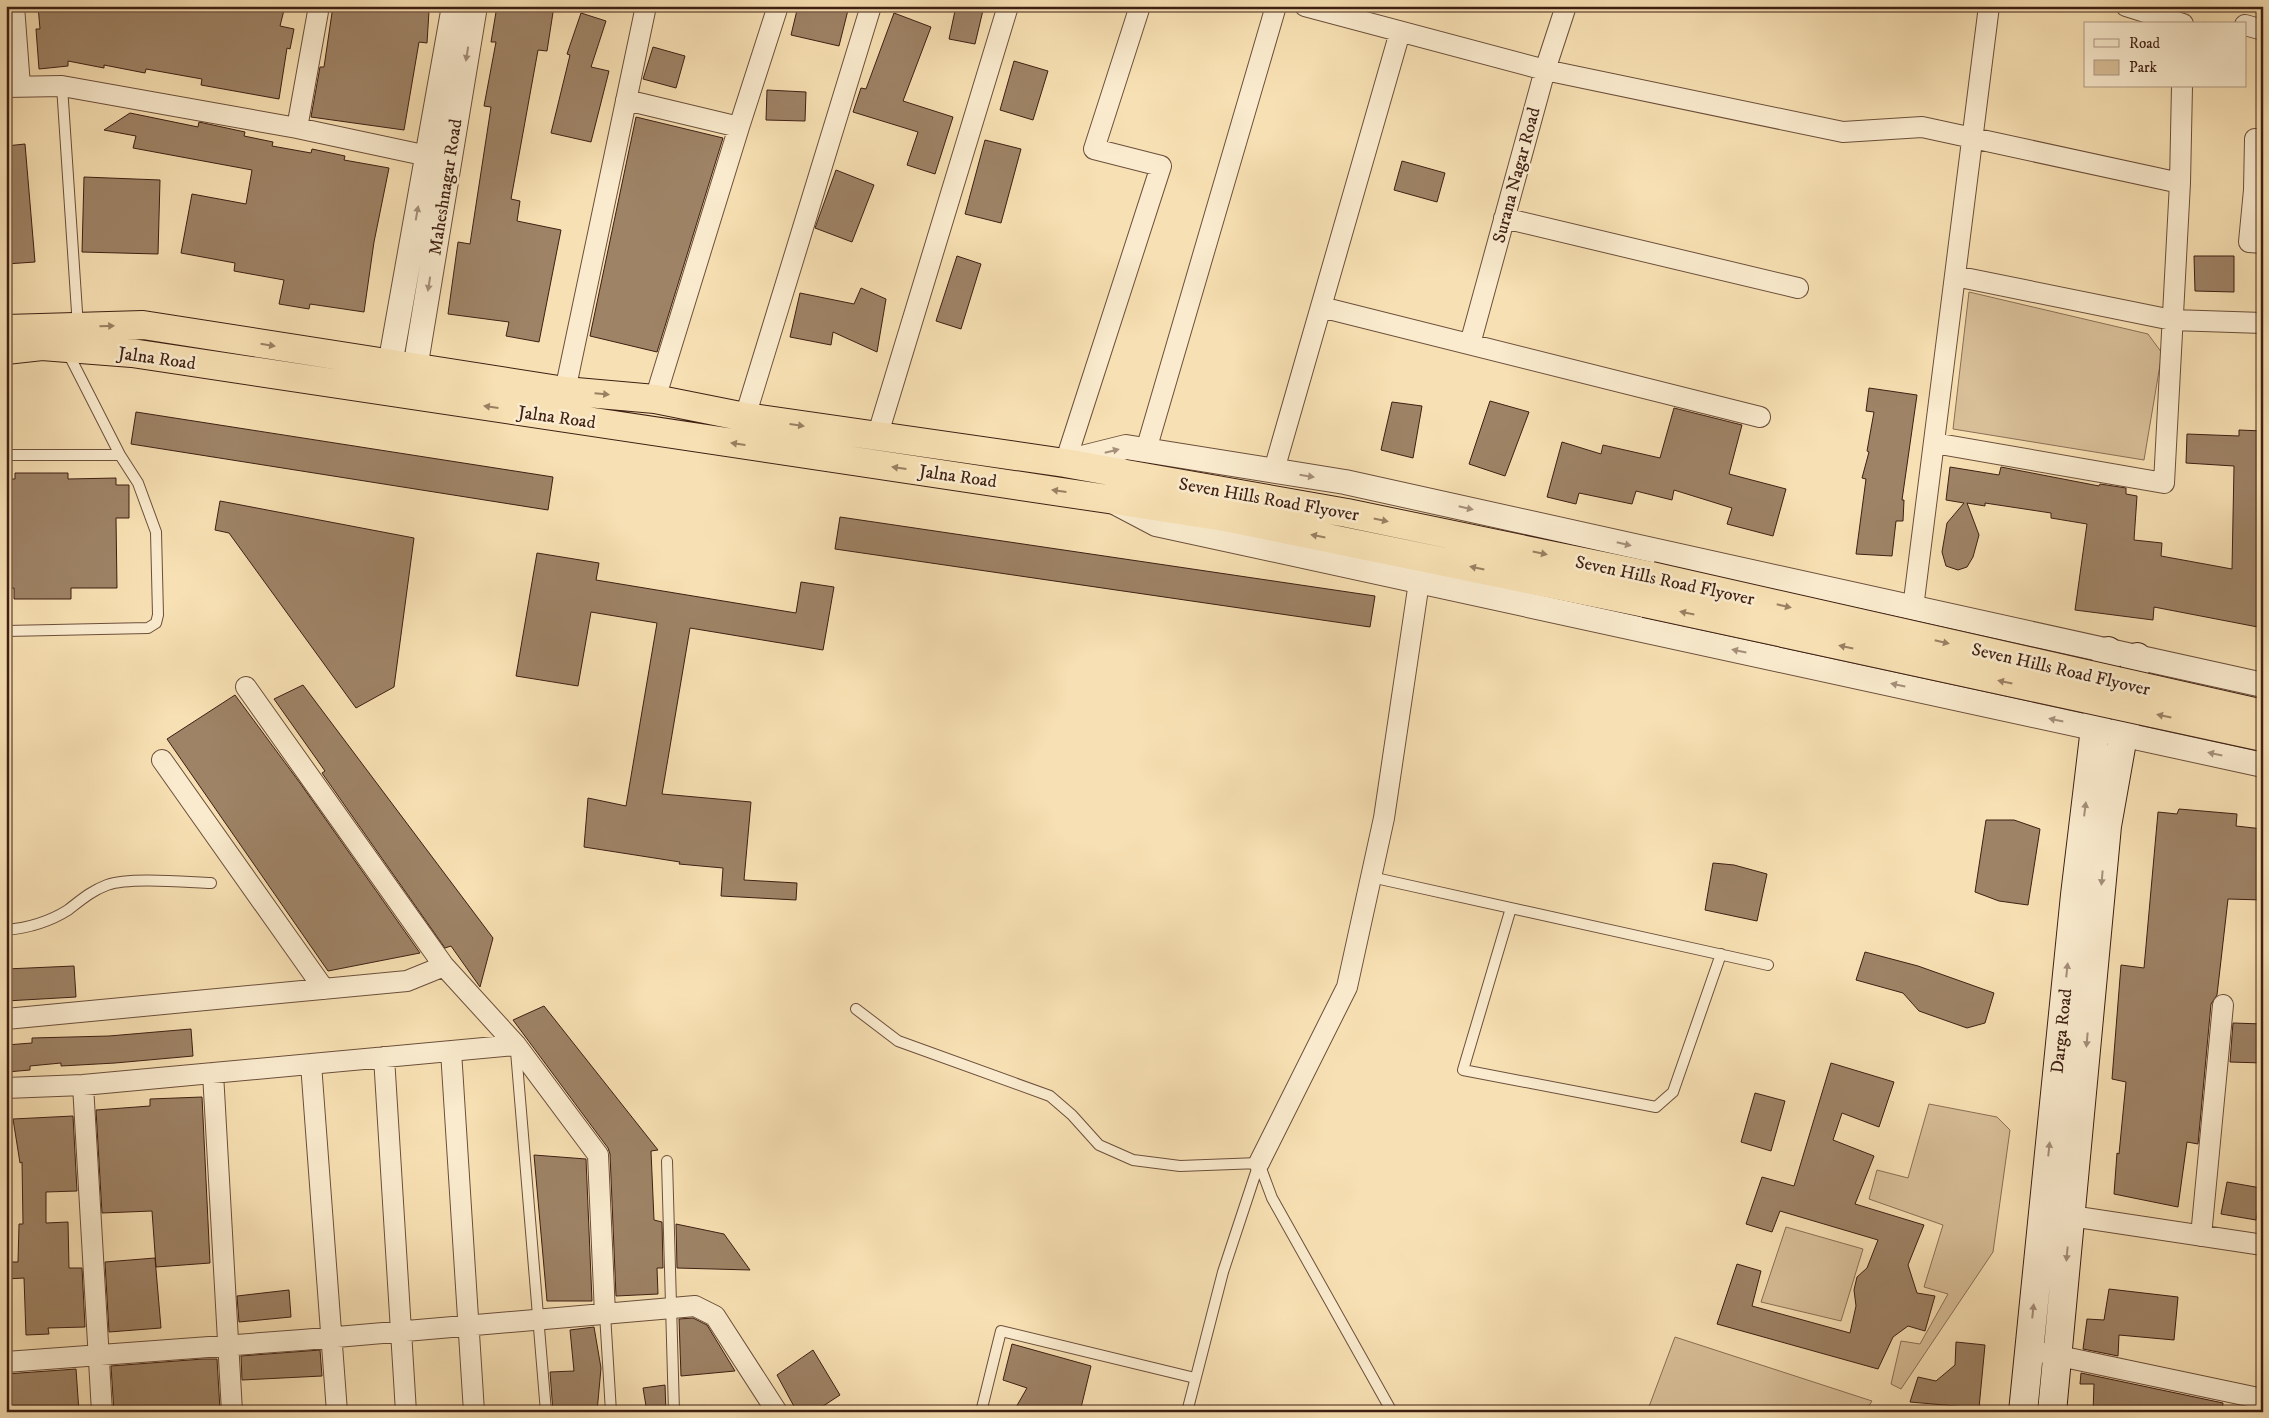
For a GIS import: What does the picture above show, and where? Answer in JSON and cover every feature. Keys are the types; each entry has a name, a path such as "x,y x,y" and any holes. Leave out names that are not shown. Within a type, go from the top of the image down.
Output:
{"highway":[{"name":"Jalna Road","path":"6,350 42,346 72,338 143,325 402,367 565,391 655,399 745,417 1064,463"},
{"name":"Jalna Road","path":"6,329 72,338 132,353 1108,499"},
{"name":"Seven Hills Road Flyover","path":"1064,463 1347,513 1651,576 2263,714"},
{"name":"Seven Hills Road Flyover","path":"1108,499 1268,526 1626,599 2263,738"}],"main road":[{"name":"Darga Road","path":"2022,1412 2075,895 2095,728 2108,651"},
{"name":"Darga Road","path":"2052,1412 2107,826 2137,657"}],"street":[{"path":"14,6 13,86 62,86 297,128 438,158"},
{"path":"297,128 319,6"},
{"name":"Maheshnagar Road","path":"402,367 438,158 454,6"},
{"name":"Maheshnagar Road","path":"438,158 475,6"},
{"path":"565,391 646,6"},
{"path":"655,399 778,6"},
{"path":"745,417 871,6"},
{"path":"877,437 1008,6"},
{"path":"1064,463 1160,166 1094,149 1140,6"},
{"path":"1146,450 1276,6"},
{"path":"1305,6 1545,70 1843,132 1922,127 2180,183"},
{"name":"Surana Nagar Road","path":"1470,344 1545,70 1566,6"},
{"path":"1913,608 1989,6"},
{"path":"2126,6 2177,22"},
{"path":"2246,26 2263,30"},
{"path":"1274,470 1400,32"},
{"path":"1934,443 2164,484 2180,183 2182,88"},
{"path":"626,100 739,127"},
{"path":"2263,140 2255,139 2258,190 2249,242 2263,243"},
{"path":"1504,218 1798,288"},
{"path":"1955,276 2172,320 2263,323"},
{"path":"1321,307 1760,417"},
{"path":"1064,463 1126,447 1345,482 2263,685"},
{"path":"1108,499 1156,524 2263,765"},
{"path":"1259,1163 1347,987 1384,818 1419,582"},
{"path":"246,687 444,966 516,1045 598,1155 605,1314"},
{"path":"162,760 324,989"},
{"path":"6,1019 407,981 444,966"},
{"path":"2201,1236 2224,1005"},
{"path":"6,1088 83,1085 516,1045"},
{"path":"451,1051 474,1412"},
{"path":"384,1057 406,1412"},
{"path":"311,1064 337,1412"},
{"path":"213,1073 232,1412"},
{"path":"83,1085 102,1412"},
{"path":"2071,1216 2263,1245"},
{"path":"6,1362 400,1332 695,1306 714,1316 777,1412"},
{"path":"2029,1349 2236,1403 2263,1399"}],"lane":[{"path":"6,631 148,628 156,622 158,616 156,532 138,482 120,455 72,338 62,86"},
{"path":"6,455 120,455"},
{"path":"1371,877 1768,964"},
{"path":"6,930 46,922 68,910 90,892 109,884 127,881 211,883"},
{"path":"1511,908 1463,1070 1656,1107 1673,1092 1721,954"},
{"path":"856,1010 898,1041 1050,1096 1072,1115 1098,1145 1134,1160 1180,1166 1259,1163"},
{"path":"516,1045 546,1412"},
{"path":"667,1161 674,1412"},
{"path":"1187,1412 1223,1272 1259,1163"},
{"path":"1259,1163 1272,1198 1392,1412"},
{"path":"605,1314 611,1412"},
{"path":"981,1412 1001,1331 1195,1378"}],"green space":[{"path":"1969,292 2148,334 2162,353 2144,460 1953,429"},
{"path":"1929,1104 1997,1117 2010,1130 1993,1252 1901,1389 1891,1384 1901,1341 1920,1344 1948,1294 1924,1287 1943,1225 1869,1199 1877,1170 1908,1178"},
{"path":"1786,1227 1863,1249 1841,1321 1761,1302"},
{"path":"1675,1337 1872,1401 1865,1412 1647,1412"}],"building":[{"path":"38,6 265,6 284,10 280,26 294,29 290,49 287,48 279,99 201,85 202,79 146,69 145,73 104,65 104,68 68,61 68,66 39,69 36,29 40,29"},
{"path":"333,6 371,6 429,11 427,43 419,42 404,130 311,117 320,67 324,67"},
{"path":"497,6 554,6 547,51 538,50 511,199 520,201 517,221 561,230 539,342 506,336 509,322 448,314 458,242 470,244 491,107 484,106 496,42 491,42"},
{"path":"798,6 849,6 839,46 791,35"},
{"path":"956,6 984,6 975,44 949,39"},
{"path":"581,13 606,21 591,67 609,71 591,142 551,133 570,55 567,54"},
{"path":"894,13 931,27 903,101 953,117 935,174 907,165 918,132 853,112 861,88 866,89"},
{"path":"653,47 685,56 676,88 643,79"},
{"path":"1014,61 1048,71 1033,120 1000,110"},
{"path":"767,90 806,92 805,121 766,120"},
{"path":"130,113 198,127 199,122 245,132 244,136 273,142 272,146 311,153 312,149 345,156 344,160 389,168 374,242 364,312 310,304 309,309 279,304 284,280 234,271 235,263 181,253 192,194 246,204 252,170 133,148 136,136 104,130"},
{"path":"636,117 723,138 657,352 590,336"},
{"path":"985,140 1021,149 1001,223 965,214"},
{"path":"25,144 35,262 6,264 6,146"},
{"path":"1402,161 1445,173 1437,202 1394,190"},
{"path":"836,170 874,185 852,242 815,228"},
{"path":"84,177 160,180 158,254 82,252"},
{"path":"957,256 981,264 961,329 936,321"},
{"path":"2194,256 2234,256 2234,292 2195,291"},
{"path":"861,288 886,299 877,352 833,332 831,345 790,337 800,293 854,304"},
{"path":"1869,388 1917,395 1902,500 1904,500 1903,521 1896,521 1892,556 1856,554 1866,479 1862,478 1869,452 1867,451 1874,412 1866,411"},
{"path":"1490,401 1529,412 1505,476 1469,464"},
{"path":"1392,402 1422,406 1413,458 1381,450"},
{"path":"1674,408 1742,425 1729,474 1786,489 1773,536 1727,524 1732,508 1674,490 1672,500 1636,491 1632,504 1579,493 1576,504 1547,497 1562,442 1601,454 1603,445 1660,458"},
{"path":"136,412 553,477 548,510 131,444"},
{"path":"2239,430 2263,431 2263,628 2154,607 2153,620 2075,610 2087,524 2051,518 2051,513 1985,503 1985,506 1967,503 1979,535 1973,557 1967,567 1958,570 1946,566 1942,552 1947,523 1964,503 1946,500 1950,467 1999,475 2001,467 2099,486 2100,484 2126,488 2126,494 2137,496 2134,540 2162,543 2161,556 2232,569 2234,466 2186,463 2187,434 2239,436"},
{"path":"15,473 68,473 68,479 116,478 116,485 129,485 129,518 116,518 117,588 71,588 71,599 14,599 14,588 6,589 6,479 15,479"},
{"path":"220,501 414,538 394,687 356,708 229,533 215,530"},
{"path":"840,517 1375,596 1370,627 835,549"},
{"path":"537,553 599,563 596,580 796,613 801,582 834,587 823,650 690,628 662,794 751,802 744,880 797,883 796,900 721,896 723,868 679,864 680,862 584,847 588,798 626,806 657,623 591,612 578,686 516,676"},
{"path":"303,685 493,938 480,987 451,946 445,948 322,773 325,771 274,699"},
{"path":"235,695 300,783 420,953 328,971 167,739"},
{"path":"2179,809 2237,814 2236,826 2263,829 2263,900 2228,899 2217,995 2211,1004 2198,1144 2187,1142 2178,1207 2114,1194 2126,1082 2112,1079 2121,965 2144,968 2158,812 2177,814"},
{"path":"1986,820 2014,820 2040,829 2028,905 1999,901 1975,892"},
{"path":"1713,863 1734,865 1767,874 1757,921 1705,910"},
{"path":"1865,952 1918,966 1994,993 1985,1023 1967,1028 1919,1011 1903,993 1856,980"},
{"path":"74,966 76,997 6,1001 6,969"},
{"path":"544,1006 658,1150 651,1151 654,1220 662,1222 663,1268 657,1268 658,1294 616,1296 610,1154 608,1148 513,1020"},
{"path":"2233,1023 2263,1024 2263,1063 2230,1062"},
{"path":"191,1029 193,1056 61,1066 61,1063 30,1066 30,1070 7,1072 6,1045 32,1043 32,1038 109,1036"},
{"path":"1831,1063 1894,1082 1879,1127 1842,1113 1833,1140 1874,1156 1855,1204 1924,1225 1908,1265 1917,1293 1935,1296 1925,1331 1908,1326 1893,1337 1878,1369 1717,1324 1737,1264 1761,1271 1752,1306 1850,1333 1856,1306 1854,1290 1857,1277 1867,1268 1878,1240 1780,1211 1772,1232 1746,1224 1762,1177 1794,1186"},
{"path":"1755,1093 1785,1101 1771,1151 1741,1142"},
{"path":"202,1097 210,1263 156,1267 152,1211 102,1213 96,1110 150,1106 150,1099"},
{"path":"73,1116 77,1191 46,1192 46,1223 68,1222 69,1268 82,1268 85,1327 48,1328 49,1334 26,1335 24,1278 6,1279 6,1262 18,1262 19,1224 23,1224 22,1162 20,1163 13,1119"},
{"path":"534,1155 586,1159 592,1301 547,1301"},
{"path":"2227,1182 2261,1188 2256,1220 2221,1214"},
{"path":"676,1224 724,1234 750,1270 677,1268"},
{"path":"155,1258 161,1328 109,1332 105,1262"},
{"path":"2109,1289 2178,1297 2174,1340 2119,1335 2118,1356 2083,1349 2087,1319 2104,1320"},
{"path":"289,1290 291,1317 239,1322 237,1296"},
{"path":"693,1318 707,1325 735,1371 681,1376 679,1319"},
{"path":"594,1327 601,1368 597,1412 553,1412 550,1372 574,1371 570,1330"},
{"path":"1956,1342 1985,1345 1979,1408 1910,1402 1918,1377 1936,1381 1955,1365"},
{"path":"1012,1344 1091,1366 1080,1412 1026,1412 1015,1409 1027,1388 1003,1380"},
{"path":"320,1350 322,1376 242,1380 241,1356"},
{"path":"813,1350 840,1395 814,1412 797,1412 777,1375"},
{"path":"217,1359 220,1410 114,1412 111,1366"},
{"path":"76,1369 79,1412 37,1412 37,1408 6,1411 6,1374"},
{"path":"2081,1373 2223,1403 2222,1412 2093,1412 2094,1384 2080,1384"},
{"path":"665,1385 666,1412 647,1412 643,1388"}]}
